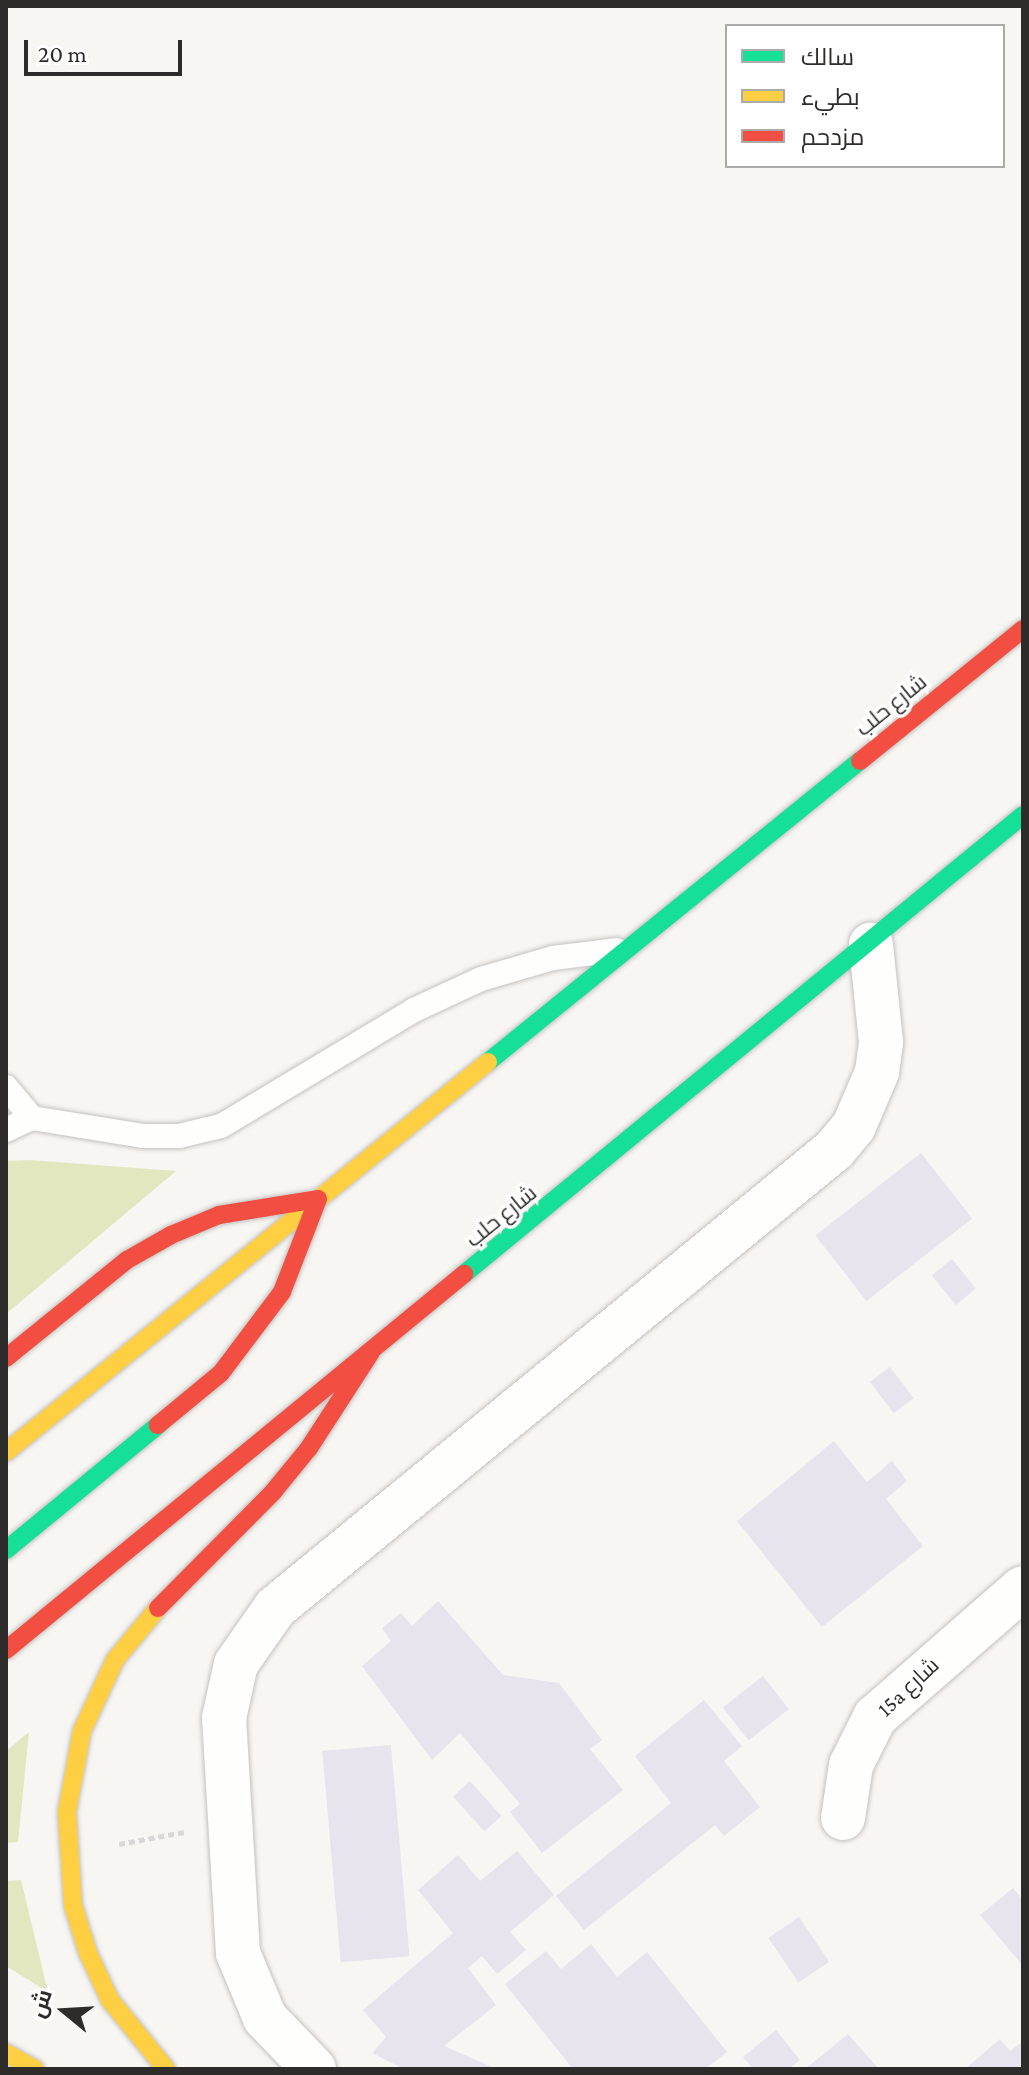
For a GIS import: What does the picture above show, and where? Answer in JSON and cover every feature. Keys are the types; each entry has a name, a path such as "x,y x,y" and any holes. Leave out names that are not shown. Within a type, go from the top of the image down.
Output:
{"street":[{"name":"شارع حلب","path":"6,1452 1023,629"},
{"name":"شارع حلب","path":"6,1650 871,945 1023,815"},
{"path":"314,2069 287,2047 249,1986 238,1953 224,1718 236,1664 252,1633 275,1608 834,1150 854,1126 877,1072 881,1042 871,945"},
{"path":"6,1358 127,1260 171,1235 219,1215 318,1199"},
{"path":"6,1550 221,1373 282,1292 318,1199"},
{"path":"166,2069 110,2000 88,1953 66,1853 72,1771 82,1731 115,1660 163,1597 282,1481 371,1352"},
{"name":"15a شارع","path":"843,1818 851,1765 875,1717 1023,1588"},
{"path":"6,2053 35,2069"}],"lane":[{"path":"6,1130 32,1118 143,1136 179,1136 221,1126 414,1010 481,979 553,958 627,949"},
{"path":"6,1087 32,1118"}],"path":[{"path":"66,1853 230,1824"}],"green space":[{"path":"30,1160 176,1171 6,1314 6,1161"},
{"path":"29,1732 18,1842 6,1843 6,1751"},
{"path":"21,1880 48,1992 6,1966 6,1881"}],"building":[{"path":"921,1153 972,1218 867,1301 815,1235"},
{"path":"952,1259 976,1289 956,1305 932,1275"},
{"path":"890,1367 913,1398 894,1413 870,1382"},
{"path":"834,1441 867,1482 892,1461 907,1481 886,1499 923,1546 822,1627 737,1521"},
{"path":"438,1601 503,1675 559,1683 602,1740 590,1749 623,1790 542,1853 510,1812 520,1804 460,1733 432,1760 362,1666 391,1641 382,1628 401,1613 412,1626"},
{"path":"763,1676 789,1709 749,1740 723,1707"},
{"path":"704,1700 742,1746 724,1761 760,1807 724,1836 715,1825 584,1930 556,1896 671,1803 635,1756"},
{"path":"391,1745 409,1956 341,1962 322,1751"},
{"path":"470,1781 501,1816 484,1831 453,1796"},
{"path":"517,1851 554,1895 510,1932 526,1950 497,1974 482,1956 468,1968 496,2005 444,2046 497,2069 404,2069 372,2053 386,2037 363,2010 453,1933 418,1890 458,1855 480,1881"},
{"path":"1013,1888 1023,1900 1023,1966 980,1915"},
{"path":"799,1917 829,1962 799,1982 768,1938"},
{"path":"591,1944 617,1977 647,1952 727,2052 705,2069 573,2069 505,1984 546,1951 561,1969"},
{"path":"776,2030 800,2060 789,2069 753,2069 743,2057"},
{"path":"848,2034 879,2069 805,2069"},
{"path":"1000,2039 1010,2051 1023,2041 1023,2069 965,2069"}],"traffic: fast":[{"path":"488,1062 860,761"},
{"path":"464,1274 1023,815"},
{"path":"6,1550 158,1425"}],"traffic: slow":[{"path":"6,1452 488,1062"},
{"path":"158,1608 115,1660 82,1731 67,1812 73,1905 88,1953 110,2000 166,2069"},
{"path":"6,2053 35,2069"}],"traffic: jam":[{"path":"860,761 1023,629"},
{"path":"6,1358 127,1260 171,1235 219,1215 318,1199 282,1292 221,1373 158,1425"},
{"path":"6,1650 464,1274"},
{"path":"158,1608 273,1492 309,1448 371,1352"}]}
